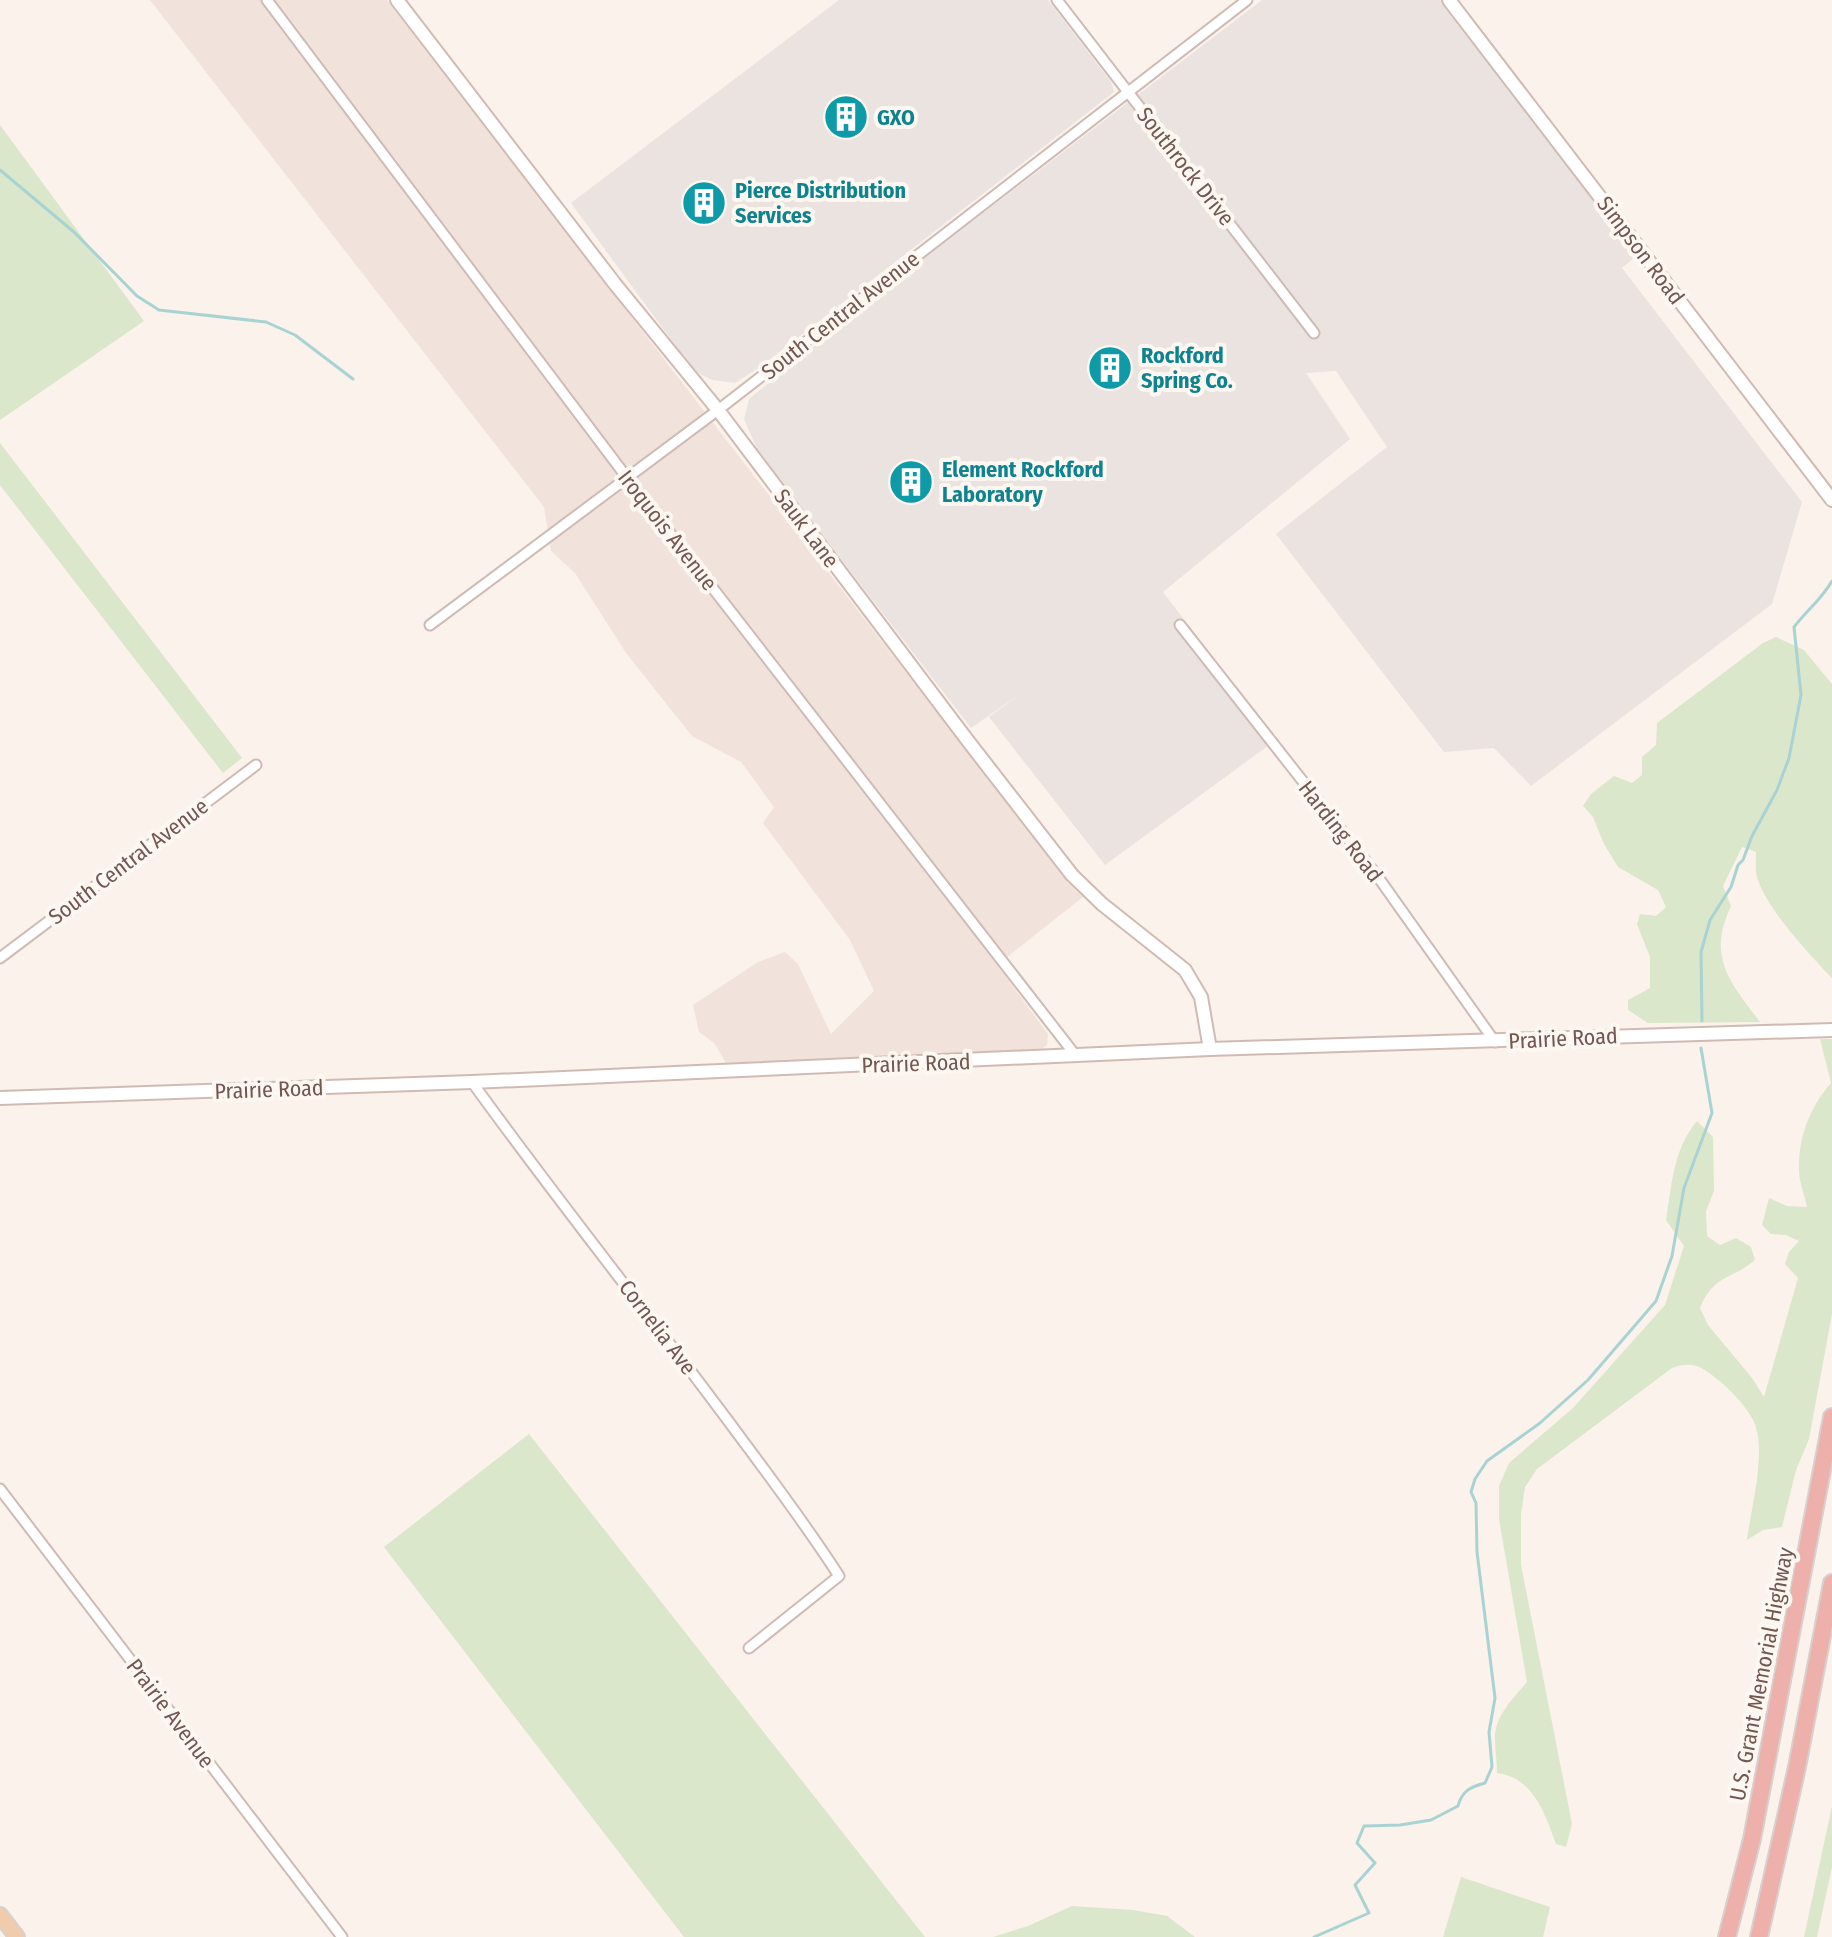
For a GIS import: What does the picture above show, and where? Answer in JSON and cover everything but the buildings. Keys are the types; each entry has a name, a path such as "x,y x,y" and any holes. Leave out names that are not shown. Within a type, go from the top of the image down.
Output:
{"highway":[{"name":"U.S. Grant Memorial Highway","path":"1727,1937 1761,1792 1832,1417"},
{"path":"1759,1937 1797,1767 1832,1583"}],"main road":[{"path":"0,1915 17,1937"}],"street":[{"name":"Iroquois Avenue","path":"267,0 628,479 1076,1056"},
{"name":"Sauk Lane","path":"397,0 615,284 718,410 1072,875 1102,904 1185,970 1201,997 1210,1049"},
{"name":"Southrock Drive","path":"1057,0 1314,333"},
{"name":"South Central Avenue","path":"430,625 628,479 1247,0"},
{"name":"Simpson Road","path":"1449,0 1832,500"},
{"name":"Harding Road","path":"1180,625 1378,877 1495,1042"},
{"name":"South Central Avenue","path":"0,958 256,765"},
{"name":"Prairie Road","path":"0,1098 472,1082 1210,1049 1832,1030"},
{"name":"Cornelia Ave","path":"472,1082 814,1536 839,1576 749,1648"},
{"name":"Prairie Avenue","path":"0,1489 342,1937"}],"shaded area":[{"path":"150,0 387,0 1069,884 1083,897 997,965 1048,1034 1047,1045 1042,1049 726,1063 714,1043 699,1032 693,1005 758,962 785,952 798,964 831,1034 874,991 850,940 763,823 774,807 741,762 692,736 626,653 575,573 551,551 544,507"},
{"path":"839,0 1048,0 1111,82 1114,92 760,367 735,383 712,380 694,371 571,203"},
{"path":"1262,0 1440,0 1636,256 1622,268 1802,502 1772,604 1531,786 1494,748 1444,752 1276,534 1387,447 1336,371 1306,373 1350,439 1163,592 1276,740 1105,865 989,717 1026,690 971,728 758,451 744,419 749,399 880,292"}],"green space":[{"path":"0,125 144,321 0,420"},
{"path":"0,443 242,758 223,773 0,485"},
{"path":"1776,637 1804,650 1832,684 1832,978 1778,916 1757,877 1756,852 1742,847 1723,886 1731,906 1724,924 1721,954 1731,981 1760,1022 1648,1023 1628,1010 1628,1000 1650,988 1650,957 1637,924 1640,914 1656,916 1666,907 1658,890 1618,867 1593,817 1583,806 1591,794 1614,776 1632,783 1642,775 1642,757 1656,745 1657,723 1763,643"},
{"path":"1820,1039 1832,1039 1832,1314 1809,1439 1796,1470 1782,1527 1763,1530 1747,1540 1759,1464 1758,1434 1743,1405 1727,1388 1706,1371 1691,1365 1672,1368 1537,1469 1525,1487 1521,1514 1521,1565 1572,1824 1566,1847 1556,1844 1542,1809 1529,1789 1509,1776 1497,1773 1495,1739 1498,1723 1527,1682 1499,1519 1499,1486 1509,1463 1573,1408 1665,1305 1684,1246 1666,1220 1672,1181 1683,1144 1697,1121 1713,1137 1714,1191 1706,1211 1707,1236 1720,1245 1736,1238 1751,1247 1755,1260 1717,1283 1700,1308 1708,1325 1764,1397 1798,1278 1785,1264 1789,1252 1799,1241 1786,1235 1771,1234 1762,1225 1769,1198 1787,1206 1807,1207 1799,1175 1803,1135 1811,1113 1831,1083"},
{"path":"529,1434 925,1937 684,1937 384,1547"},
{"path":"1832,1806 1832,1867 1817,1937 1804,1937"},
{"path":"1461,1877 1550,1907 1543,1937 1443,1937"},
{"path":"1072,1906 1133,1910 1167,1916 1195,1937 993,1937 1028,1926"}],"waterway":[{"path":"0,170 74,232 137,296 159,310 266,322 295,335 353,379"},
{"path":"1702,1021 1701,952 1710,920 1731,887 1738,865 1777,790 1789,758 1801,695 1794,627 1832,581"},
{"path":"1314,1937 1369,1913 1355,1885 1375,1863 1357,1843 1364,1826 1431,1820 1458,1806 1467,1790 1485,1783 1492,1767 1489,1732 1495,1698 1477,1552 1476,1503 1471,1492 1475,1479 1487,1461 1540,1423 1588,1380 1656,1301 1672,1256 1684,1188 1712,1113 1701,1048"}],"place":[{"name":"GXO","path":"846,117"},
{"name":"Pierce Distribution Services","path":"704,203"},
{"name":"Rockford Spring Co.","path":"1110,368"},
{"name":"Element Rockford Laboratory","path":"911,482"}]}
